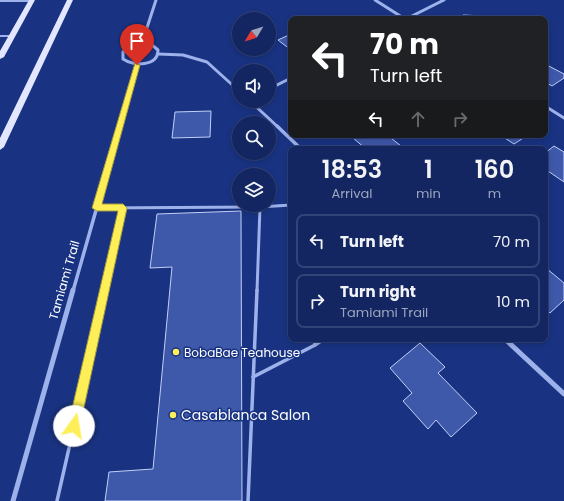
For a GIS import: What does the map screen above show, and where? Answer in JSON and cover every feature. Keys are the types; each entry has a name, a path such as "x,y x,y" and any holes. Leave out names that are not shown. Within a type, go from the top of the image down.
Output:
{"main road":[{"path":"0,147 70,0"},
{"path":"0,57 32,1"}],"street":[{"path":"142,43 156,0"},
{"path":"375,0 401,16"},
{"path":"412,16 444,0"},
{"path":"142,43 156,47 158,54 153,60 137,65 126,62 122,56 126,49 142,43"},
{"path":"158,54 183,55 207,62 232,85"},
{"name":"Tamiami Trail","path":"13,501 137,65"},
{"path":"276,86 288,80"},
{"path":"257,108 288,137"},
{"path":"548,108 564,118"},
{"path":"289,138 298,146"},
{"path":"508,342 564,394"}],"lane":[{"path":"0,1 32,1"},
{"path":"0,36 12,36"},
{"path":"276,206 288,205"},
{"path":"97,208 232,207"},
{"path":"57,501 123,208"},
{"path":"248,501 260,212"},
{"path":"253,377 320,342"}],"building":[{"path":"463,15 484,16 463,16"},
{"path":"288,35 288,48 278,40"},
{"path":"548,66 564,74 564,78 552,86 548,84"},
{"path":"211,111 210,137 172,138 175,112"},
{"path":"353,138 391,138 401,146 362,146"},
{"path":"505,138 523,138 514,144"},
{"path":"554,146 564,152 564,182 548,171 548,151"},
{"path":"241,212 242,501 105,501 109,472 153,469 172,267 150,268 157,214"},
{"path":"548,270 564,283 564,300 550,313 548,311"},
{"path":"420,343 445,367 438,373 477,413 451,437 436,420 428,429 403,401 412,393 390,368"}],"place":[{"name":"BobaBae Teahouse","path":"176,352"},
{"name":"Casablanca Salon","path":"173,415"}],"route":[{"path":"74,426 123,208 97,208 137,65"}]}
